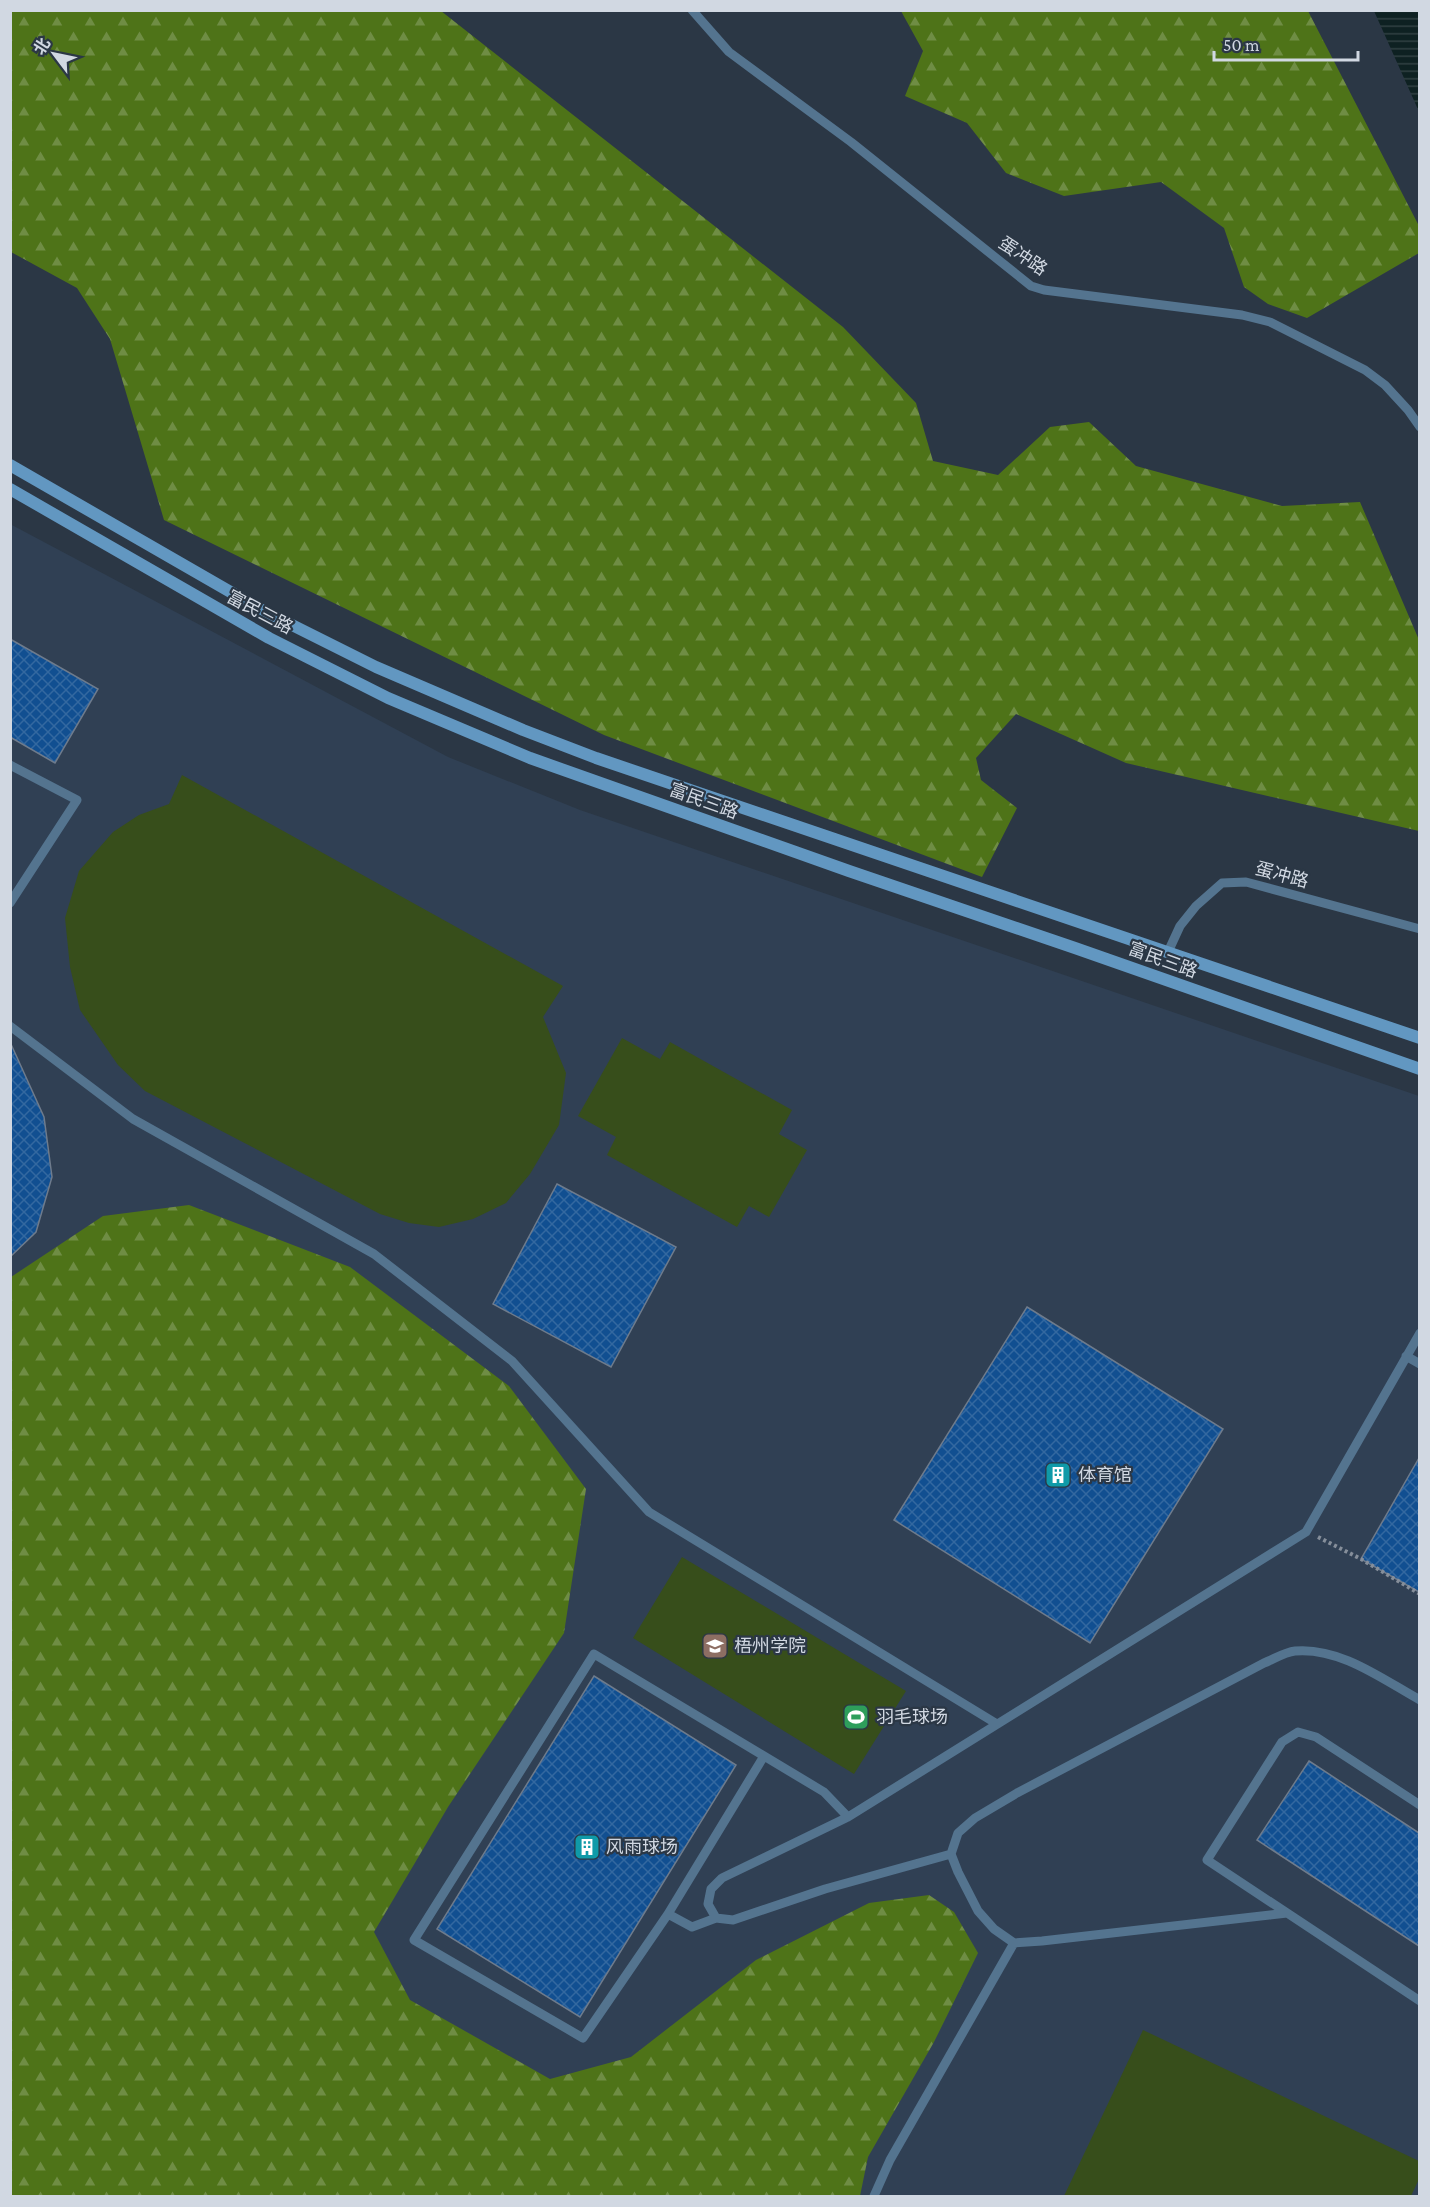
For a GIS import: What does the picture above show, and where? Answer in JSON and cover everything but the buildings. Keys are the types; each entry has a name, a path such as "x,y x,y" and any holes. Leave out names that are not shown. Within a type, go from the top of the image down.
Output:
{"main road":[{"name":"富民三路","path":"10,465 260,609 376,667 523,730 650,776 1419,1038"},
{"name":"富民三路","path":"10,489 269,638 388,698 530,758 1419,1069"}],"lane":[{"name":"蛋冲路","path":"692,10 729,52 851,142 1031,286 1044,290 1242,315 1270,322 1365,370 1385,385 1408,410 1419,427"},
{"path":"10,765 77,800 10,903"},
{"name":"蛋冲路","path":"1168,952 1180,926 1196,906 1222,883 1246,882 1419,929"},
{"path":"10,1026 133,1119 374,1254 512,1362 649,1512 997,1724"},
{"path":"716,1918 708,1904 711,1889 722,1878 848,1816 1306,1532 1419,1333"},
{"path":"1406,1356 1419,1364"},
{"path":"1287,1913 1014,1943 994,1929 978,1911 951,1854 958,1833 975,1818 1017,1793 1264,1663 1292,1651 1319,1651 1345,1660 1419,1700"},
{"path":"764,1756 668,1914 583,2038 414,1940 594,1654 764,1756 824,1792 848,1816"},
{"path":"1419,1804 1316,1737 1298,1732 1282,1742 1207,1860 1419,2001"},
{"path":"668,1914 692,1927 716,1918 733,1920 825,1889 951,1854"},
{"path":"873,2196 890,2160 1014,1943"}],"path":[{"path":"1306,1532 1361,1559 1419,1594"}],"shaded area":[{"path":"1374,11 1419,11 1419,112 1416,105"},
{"name":"梧州学院","path":"10,524 448,757 580,810 1419,1096 1419,2196 11,2196"}],"green space":[{"path":"10,11 441,11 843,327 916,403 933,461 998,475 1050,427 1089,422 1136,466 1282,506 1360,502 1419,640 1419,831 1126,763 1016,714 976,758 981,780 1017,808 982,877 604,735 164,520 110,339 77,288 11,252"},
{"path":"901,11 1308,11 1419,226 1419,253 1307,318 1268,304 1244,287 1224,228 1161,182 1064,196 1006,173 967,123 905,96 923,51"},
{"path":"182,775 563,986 543,1017 566,1073 559,1125 530,1174 506,1203 473,1219 439,1227 409,1223 380,1214 145,1091 118,1065 80,1010 70,967 65,918 79,871 113,832 139,815 169,804"},
{"path":"622,1038 660,1059 670,1042 792,1110 779,1134 807,1150 769,1217 749,1206 737,1227 607,1155 616,1137 578,1116"},
{"path":"189,1205 350,1267 509,1386 586,1489 564,1633 448,1807 374,1932 410,2000 550,2079 631,2057 756,1960 869,1903 929,1895 954,1912 978,1953 934,2042 868,2157 860,2196 11,2196 11,1277 103,1216"},
{"path":"682,1557 906,1691 854,1774 633,1638"},
{"path":"1143,2030 1419,2161 1419,2179 1411,2196 1064,2196"}],"place":[{"name":"体育馆","path":"1058,1475"},
{"name":"梧州学院","path":"715,1646"},
{"name":"羽毛球场","path":"856,1717"},
{"name":"风雨球场","path":"587,1847"}]}
